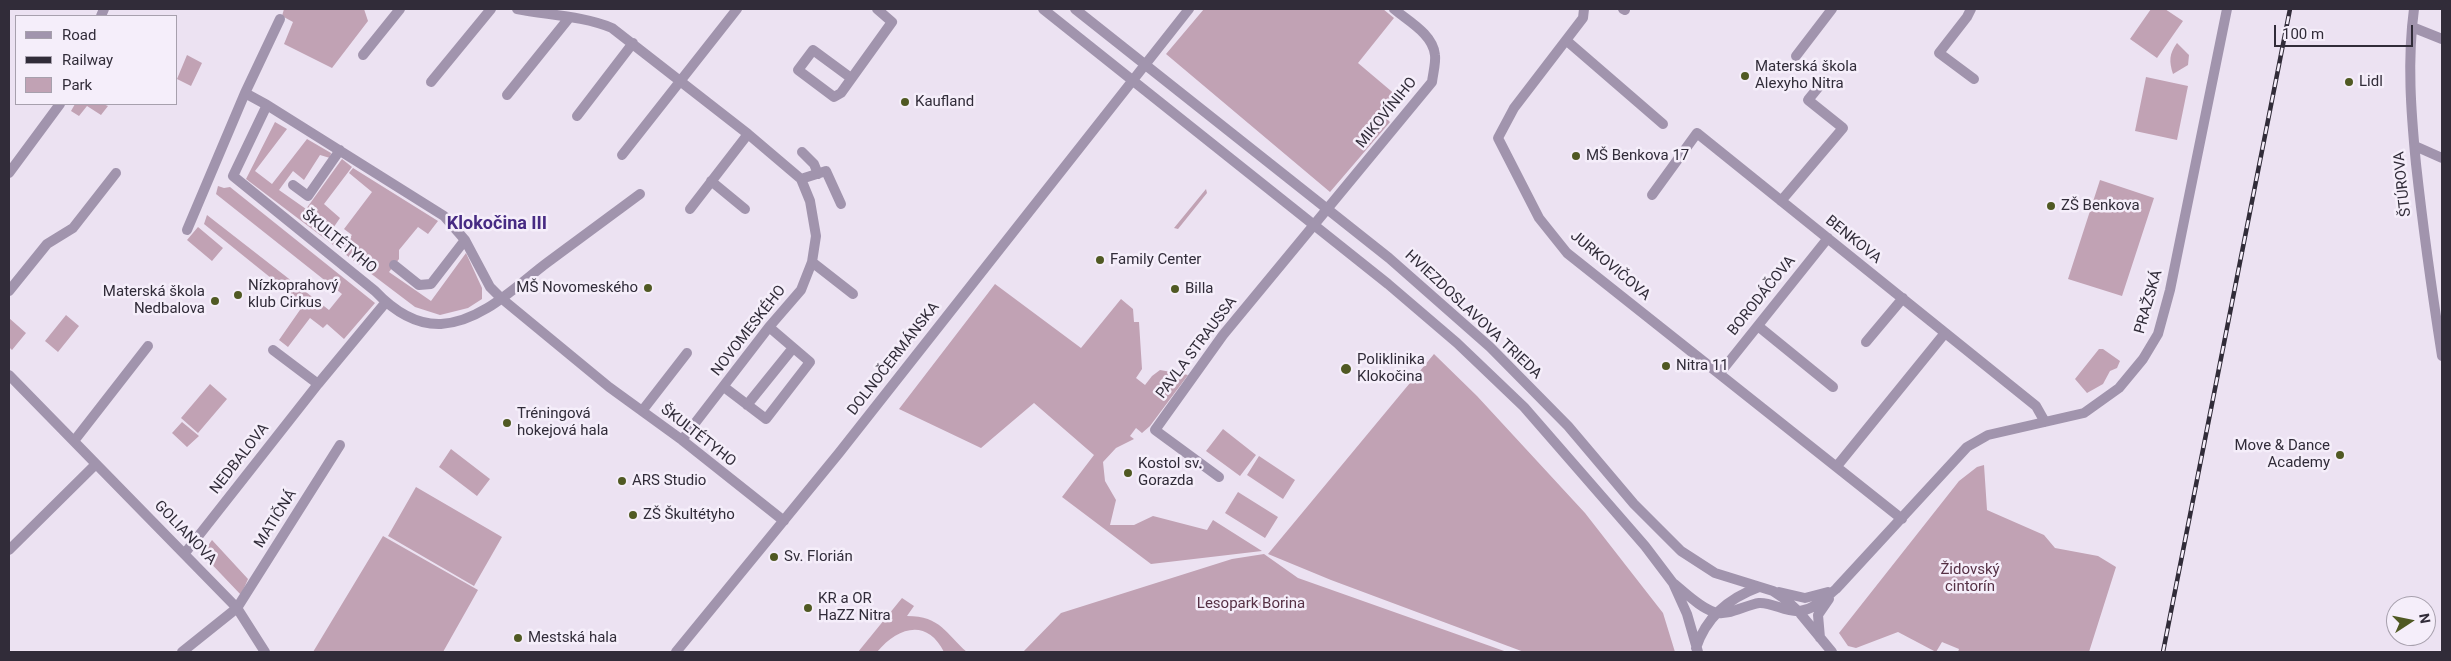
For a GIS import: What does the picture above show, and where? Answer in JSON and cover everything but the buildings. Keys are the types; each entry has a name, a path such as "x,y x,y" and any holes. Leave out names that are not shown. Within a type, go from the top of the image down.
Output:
{"street":[{"path":"363,55 400,9"},
{"path":"431,82 491,9"},
{"name":"NOVOMESKÉHO","path":"517,9 593,20 612,28 748,134 801,179 810,201 816,236 812,262 801,290 769,327 724,388 682,440"},
{"path":"851,78 813,50 798,70 834,97 841,93 892,22 877,9"},
{"name":"HVIEZDOSLAVOVA TRIEDA","path":"1043,9 1314,224 1438,326 1524,407 1645,546 1673,583 1686,614 1697,650"},
{"name":"HVIEZDOSLAVOVA TRIEDA","path":"1076,9 1389,258 1490,347 1568,426 1634,504 1680,551 1715,573 1773,591 1799,612 1832,652"},
{"path":"1145,65 1189,9"},
{"name":"JURKOVIČOVA","path":"1584,9 1583,18 1567,42 1514,108 1498,138 1539,218 1567,253 1902,519"},
{"path":"1796,56 1832,9"},
{"path":"1971,9 1939,53 1974,79"},
{"name":"PRAŽSKÁ","path":"1836,589 1967,447 1988,435 2084,413 2119,388 2143,359 2158,334 2170,290 2227,9"},
{"name":"ŠTÚROVA","path":"2414,9 2410,95 2414,146 2422,228 2442,356"},
{"path":"622,155 732,10"},
{"name":"MIKOVÍNIHO","path":"1314,224 1432,82 1435,54 1423,32 1400,11"},
{"path":"507,96 569,18"},
{"path":"187,230 245,93 280,19"},
{"path":"2412,27 2442,39"},
{"path":"1567,42 1663,124"},
{"path":"577,116 633,43"},
{"name":"DOLNOČERMÁNSKA","path":"676,652 784,521 1145,65"},
{"path":"1781,201 1843,128 1808,100 1821,84"},
{"name":"ŠKULTÉTYHO","path":"245,93 444,216 465,240 490,287 502,298 609,387 682,440 784,521"},
{"path":"9,173 59,105"},
{"name":"ŠKULTÉTYHO","path":"267,105 233,176 386,302 417,320 440,324 463,320 502,298 640,194"},
{"name":"BENKOVA","path":"1652,195 1697,133 2036,406 2045,422"},
{"path":"690,209 748,134"},
{"path":"2414,146 2442,158"},
{"name":"ŠKULTÉTYHO","path":"293,185 308,196 340,150"},
{"path":"802,152 814,164 818,174"},
{"path":"801,179 826,171 841,204"},
{"path":"9,291 48,244 73,228 116,173"},
{"path":"711,181 745,208"},
{"name":"PAVLA STRAUSSA","path":"1219,477 1155,430 1223,335 1314,224"},
{"name":"BORODÁČOVA","path":"1720,373 1828,238"},
{"name":"ŠKULTÉTYHO","path":"394,265 419,284 431,284 465,240"},
{"path":"812,262 853,294"},
{"path":"1866,342 1903,298"},
{"name":"NEDBALOVA","path":"185,553 318,384 386,302"},
{"path":"1758,326 1833,387"},
{"path":"724,388 766,420 810,362 769,327"},
{"path":"1837,466 1945,333"},
{"path":"74,441 148,346"},
{"path":"747,405 793,348"},
{"path":"273,350 318,384"},
{"path":"642,411 687,353"},
{"name":"GOLIANOVA","path":"9,375 237,608 266,652"},
{"name":"MATIČNÁ","path":"182,652 237,608 340,445"},
{"path":"9,550 96,464"},
{"path":"1673,583 1704,608 1716,613 1726,613 1745,606 1761,603 1799,612 1815,606 1836,589"},
{"path":"1697,650 1702,631 1716,613 1743,593 1759,587"},
{"path":"1773,591 1805,598 1836,589"},
{"path":"1820,639 1818,615 1836,589"}],"green space":[{"path":"284,9 364,9 368,21 332,68 284,44 293,22 282,16"},
{"path":"1204,9 1383,9 1394,18 1358,63 1397,96 1385,117 1390,122 1330,192 1166,54"},
{"path":"2151,9 2165,9 2183,21 2157,58 2130,39"},
{"path":"2177,43 2189,55 2188,65 2173,74 2170,58"},
{"path":"187,55 202,63 191,86 178,80"},
{"path":"2146,77 2188,86 2177,140 2135,131"},
{"path":"74,105 108,106 101,115 87,106 79,116 71,111"},
{"path":"275,122 287,129 255,171 272,184 307,139 331,153 330,158 320,155 304,180 293,171 279,190 306,209 342,159 352,167 324,204 340,218 329,234 342,246 352,235 344,229 372,192 349,173 353,168 438,221 428,234 418,227 399,250 399,259 389,272 431,301 466,253 482,288 482,299 468,308 440,315 415,307 246,179"},
{"path":"2100,180 2154,198 2122,296 2068,279"},
{"path":"218,186 230,187 375,303 344,339 327,324 323,328 310,318 288,347 279,340 302,307 302,303 204,224 207,215 329,310 342,294 216,194"},
{"path":"1206,189 1207,193 1178,229 1174,228"},
{"path":"198,227 223,248 212,261 187,240"},
{"path":"995,284 1081,348 1121,299 1133,309 1134,322 1139,322 1142,369 1136,378 1145,385 1160,370 1188,375 1150,426 1142,433 1136,428 1130,436 1134,439 1116,448 1103,462 1105,481 1116,500 1110,525 1134,525 1153,516 1207,530 1213,520 1262,551 1151,564 1062,497 1094,455 1034,403 981,448 899,409"},
{"path":"66,315 79,326 58,352 45,341"},
{"path":"9,318 26,333 12,350 9,347"},
{"path":"2099,349 2103,349 2120,361 2117,368 2110,371 2103,384 2087,393 2075,379"},
{"path":"1434,354 1477,396 1585,513 1663,613 1675,652 1524,652 1331,580 1268,554"},
{"path":"210,384 227,399 198,433 181,418"},
{"path":"182,422 199,436 187,447 172,433"},
{"path":"1223,429 1256,455 1240,476 1206,451"},
{"path":"451,449 490,479 477,496 439,467"},
{"path":"1259,456 1295,480 1283,499 1247,475"},
{"name":"Židovský cintorín","path":"1984,465 1987,510 2044,535 2055,548 2098,556 2116,567 2089,652 1958,652 1959,649 1942,642 1936,652 1898,632 1856,648 1848,646 1839,633 1959,481 1977,467"},
{"path":"416,487 502,537 474,586 388,536"},
{"path":"1238,492 1278,517 1265,538 1225,513"},
{"path":"383,536 478,590 443,652 313,652"},
{"path":"212,540 248,579 241,595 202,554"},
{"name":"Lesopark Borina","path":"1264,554 1298,578 1507,652 1023,652 1061,613 1232,559"},
{"path":"902,598 914,606 907,616 928,619 942,627 967,652 944,652 937,641 929,634 921,630 912,630 894,637 877,652 858,652"}],"railway":[{"path":"2163,652 2290,9"}],"place":[{"name":"Materská škola Alexyho Nitra","path":"1745,76"},
{"name":"Lidl","path":"2349,82"},
{"name":"Kaufland","path":"905,102"},
{"name":"MŠ Benkova 17","path":"1576,156"},
{"name":"ZŠ Benkova","path":"2051,206"},
{"name":"Family Center","path":"1100,260"},
{"name":"MŠ Novomeského","path":"648,288"},
{"name":"Billa","path":"1175,289"},
{"name":"Nízkoprahový klub Cirkus","path":"238,295"},
{"name":"Materská škola Nedbalova","path":"215,301"},
{"name":"Nitra 11","path":"1666,366"},
{"name":"Poliklinika Klokočina","path":"1346,369"},
{"name":"Tréningová hokejová hala","path":"507,423"},
{"name":"Move & Dance Academy","path":"2340,455"},
{"name":"Kostol sv. Gorazda","path":"1128,473"},
{"name":"ARS Studio","path":"622,481"},
{"name":"ZŠ Škultétyho","path":"633,515"},
{"name":"Sv. Florián","path":"774,557"},
{"name":"KR a OR HaZZ Nitra","path":"808,608"},
{"name":"Mestská hala","path":"518,638"}],"district":[{"name":"Klokočina III","path":"497,224"}]}
